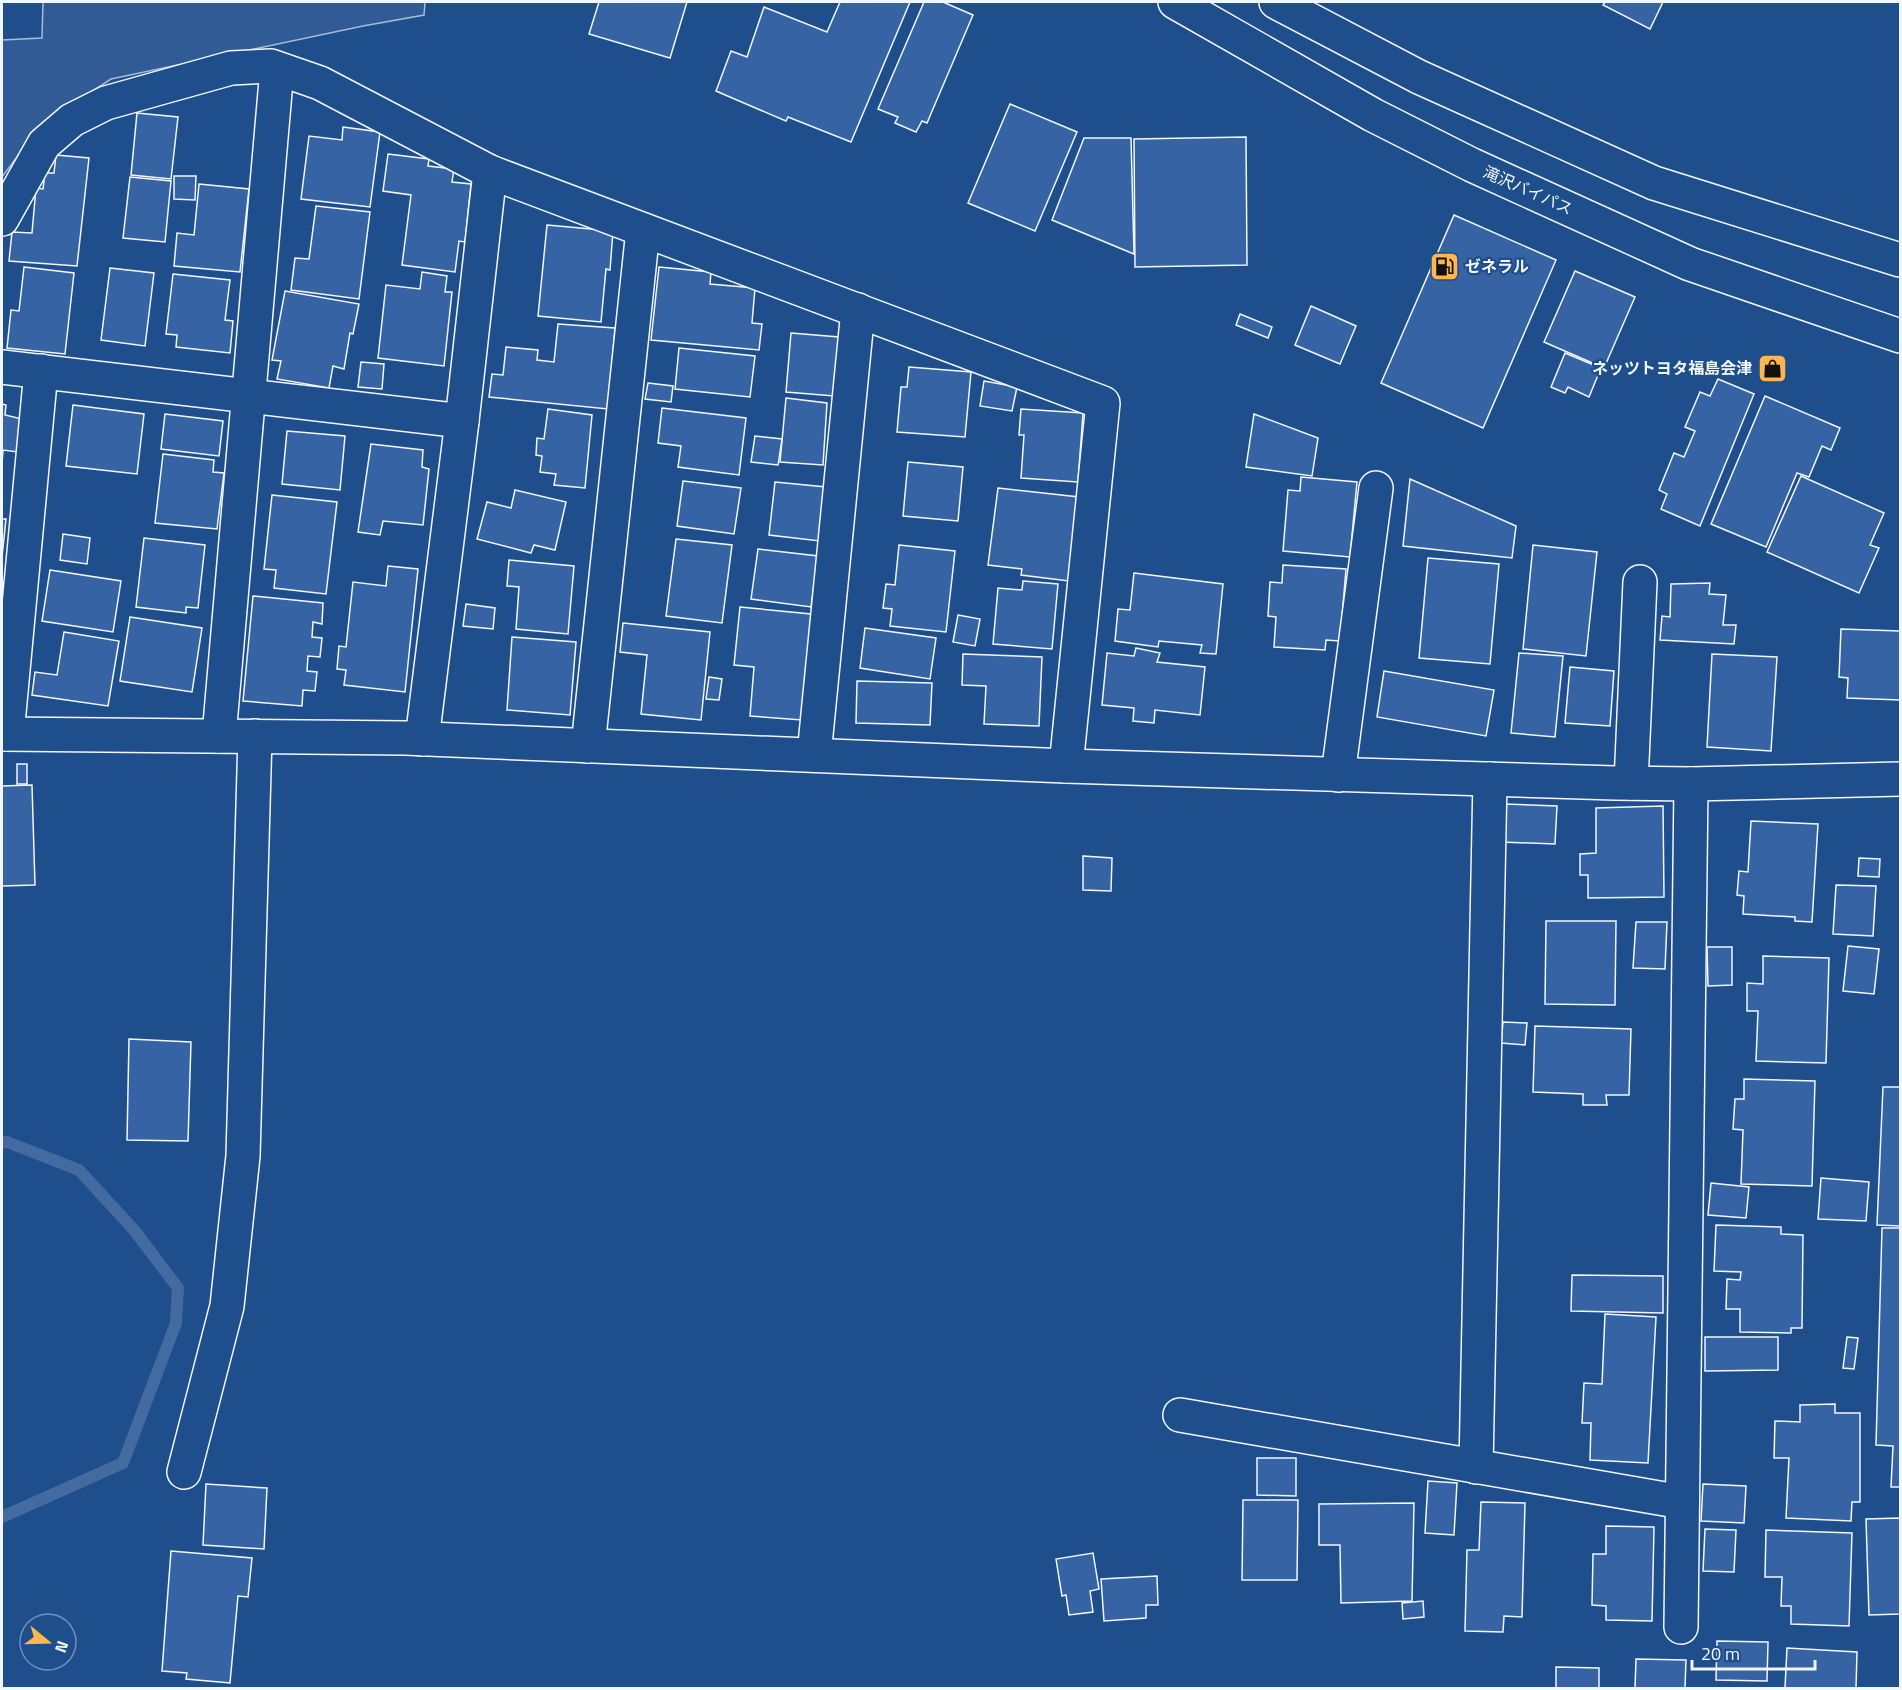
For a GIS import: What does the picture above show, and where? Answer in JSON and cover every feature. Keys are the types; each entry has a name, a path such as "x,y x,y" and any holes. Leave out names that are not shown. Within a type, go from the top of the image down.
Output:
{"main road":[{"name":"滝沢バイパス","path":"1175,2 1372,115 1472,165 1690,264 1900,336"},
{"path":"1276,2 1419,78 1654,183 1900,260"},
{"path":"2,219 44,144 72,120 106,103 231,68 271,66 320,83 490,172 1103,403 1066,766"},
{"path":"219,736 277,69"},
{"path":"422,739 462,421 490,172"},
{"path":"588,746 643,230"},
{"path":"814,755 858,310"},
{"path":"2,367 462,421"},
{"path":"41,371 4,734 422,739 1066,766 1631,783 1691,784 1900,779"},
{"path":"1338,775 1377,488"},
{"path":"1631,783 1640,582"},
{"path":"184,1472 227,1306 243,1156 255,736"},
{"path":"1476,1467 1490,779"},
{"path":"1681,1627 1691,784"},
{"path":"1180,1415 1682,1502"}],"shaded area":[{"path":"43,2 425,2 424,15 111,79 41,125 2,177 2,40 42,38"}],"building":[{"path":"599,2 687,2 670,58 589,34"},
{"path":"840,2 910,2 851,142 788,117 786,121 716,91 731,51 747,57 764,7 827,32"},
{"path":"924,2 943,2 973,15 927,123 922,121 916,132 895,123 898,117 878,109"},
{"path":"1605,2 1663,2 1650,29 1603,5"},
{"path":"1010,104 1077,132 1035,231 968,203"},
{"path":"137,113 178,117 171,179 131,175"},
{"path":"343,127 380,132 370,207 301,199 309,136 342,140"},
{"path":"1246,137 1247,265 1135,267 1134,139"},
{"path":"1084,138 1131,138 1134,254 1052,220"},
{"path":"388,154 429,159 428,166 454,169 452,182 471,184 465,242 459,241 455,272 402,265 411,195 383,191"},
{"path":"56,155 89,158 77,266 9,261 12,232 32,233 36,188 43,189 45,173 54,173"},
{"path":"174,176 196,176 195,200 174,199"},
{"path":"130,177 171,181 165,242 123,238"},
{"path":"199,184 249,189 240,272 174,266 177,233 194,235"},
{"path":"316,206 370,212 359,299 291,290 295,258 309,259"},
{"path":"1454,215 1556,260 1483,428 1381,383"},
{"path":"547,225 613,231 610,270 606,269 601,322 538,316"},
{"path":"24,267 74,273 65,354 7,348 11,310 19,311"},
{"path":"659,267 711,272 710,284 755,288 752,323 762,324 759,350 651,340"},
{"path":"110,268 154,273 145,346 101,340"},
{"path":"1575,271 1635,297 1604,368 1544,342"},
{"path":"422,272 447,276 445,292 452,292 444,366 378,358 386,285 420,289"},
{"path":"173,274 230,280 225,320 233,321 230,353 176,347 177,335 166,334"},
{"path":"285,291 359,304 353,334 350,333 344,369 333,366 329,388 277,379 281,361 272,360"},
{"path":"1311,306 1356,326 1340,364 1295,345"},
{"path":"1240,314 1272,327 1268,338 1236,325"},
{"path":"558,324 615,328 608,409 489,397 492,374 503,375 506,347 538,350 537,360 554,362"},
{"path":"791,333 839,337 834,396 786,392"},
{"path":"679,348 755,356 750,397 675,389"},
{"path":"1565,353 1601,368 1589,397 1568,387 1565,393 1551,387"},
{"path":"361,362 384,364 382,389 358,387"},
{"path":"909,367 971,372 965,437 897,432 901,387 907,387"},
{"path":"1718,379 1754,394 1700,526 1661,509 1667,494 1659,490 1674,453 1684,457 1695,431 1685,427 1700,392 1710,396"},
{"path":"984,381 1017,387 1012,411 980,406"},
{"path":"648,383 673,386 671,402 645,399"},
{"path":"1765,396 1840,428 1831,450 1822,446 1809,477 1797,473 1766,547 1711,524"},
{"path":"786,398 827,403 823,465 780,462"},
{"path":"2,404 6,405 5,415 22,419 18,452 3,450 2,464"},
{"path":"73,405 144,414 137,474 66,466"},
{"path":"662,408 746,418 739,475 678,467 681,446 658,443"},
{"path":"548,409 592,415 585,488 554,485 556,474 540,472 542,456 536,455 537,438 544,439"},
{"path":"1021,409 1083,413 1078,482 1021,478 1024,435 1019,435"},
{"path":"165,414 223,421 219,456 161,449"},
{"path":"1254,414 1318,438 1312,476 1246,467"},
{"path":"287,431 345,436 340,490 282,484"},
{"path":"755,436 782,439 778,465 751,462"},
{"path":"371,444 423,450 422,467 429,469 423,525 383,521 380,535 358,532"},
{"path":"163,454 214,460 213,472 224,473 217,529 155,523"},
{"path":"908,462 963,467 958,521 903,516"},
{"path":"1801,476 1884,513 1870,545 1879,548 1859,593 1767,552"},
{"path":"1301,477 1357,482 1350,557 1283,551 1288,490 1300,491"},
{"path":"1410,479 1516,526 1512,558 1403,546"},
{"path":"683,481 741,488 734,534 677,526"},
{"path":"775,482 826,487 820,541 769,535"},
{"path":"998,488 1079,497 1069,581 1021,575 1022,569 988,565"},
{"path":"515,490 566,502 555,550 534,545 531,553 477,539 487,502 511,508"},
{"path":"272,495 337,502 326,594 274,588 276,570 264,569"},
{"path":"2,519 6,519 2,557"},
{"path":"63,534 90,538 87,564 60,560"},
{"path":"144,538 205,545 198,608 186,607 186,613 136,607"},
{"path":"676,539 732,545 722,623 666,616"},
{"path":"899,545 955,551 946,632 890,626 892,609 883,608 886,584 895,585"},
{"path":"1533,545 1597,552 1586,656 1523,649"},
{"path":"758,549 818,556 811,607 751,599"},
{"path":"1428,558 1499,564 1490,664 1419,658"},
{"path":"509,560 574,566 568,634 516,629 519,587 507,586"},
{"path":"1283,565 1346,569 1340,641 1326,640 1325,650 1274,647 1276,617 1268,616 1270,582 1282,583"},
{"path":"388,566 418,569 405,692 344,685 346,670 337,669 339,646 346,647 353,582 386,586"},
{"path":"50,570 121,581 113,632 42,621"},
{"path":"1134,573 1223,584 1216,654 1200,653 1202,645 1159,641 1158,647 1115,641 1118,609 1130,610"},
{"path":"1023,581 1058,584 1052,649 993,644 998,588 1022,590"},
{"path":"1710,583 1709,594 1726,595 1723,625 1736,625 1734,644 1660,640 1662,616 1670,617 1671,584"},
{"path":"253,596 323,603 322,624 313,622 312,637 322,638 320,657 308,656 307,671 317,672 315,691 303,690 302,706 243,701"},
{"path":"466,604 495,608 493,629 463,626"},
{"path":"740,607 811,614 802,720 750,716 754,667 734,665"},
{"path":"958,615 980,619 975,646 953,642"},
{"path":"130,617 202,628 192,692 120,681"},
{"path":"623,623 710,632 701,720 641,714 647,655 620,652"},
{"path":"865,628 936,638 930,679 860,668"},
{"path":"1841,629 1900,631 1900,700 1847,698 1848,678 1839,677"},
{"path":"64,632 119,641 108,706 32,695 35,672 57,675"},
{"path":"512,637 576,642 570,715 507,710"},
{"path":"1136,648 1160,653 1157,662 1205,667 1200,715 1155,710 1154,723 1133,721 1134,708 1102,705 1107,653 1134,656"},
{"path":"1519,653 1563,656 1555,737 1511,733"},
{"path":"963,654 1042,657 1039,726 984,724 986,686 962,685"},
{"path":"1712,654 1777,657 1771,751 1707,747"},
{"path":"1570,667 1614,671 1610,726 1565,723"},
{"path":"1384,671 1494,690 1486,736 1377,717"},
{"path":"709,677 722,679 719,700 706,699"},
{"path":"857,681 932,683 930,725 856,723"},
{"path":"17,764 27,764 27,784 17,784"},
{"path":"32,785 35,885 2,886 2,786"},
{"path":"1503,804 1557,806 1555,844 1501,842"},
{"path":"1663,806 1664,897 1588,898 1588,875 1580,875 1580,854 1596,853 1596,808"},
{"path":"1751,821 1818,824 1812,922 1795,921 1795,917 1743,914 1744,896 1737,895 1739,871 1748,872"},
{"path":"1083,856 1112,858 1111,891 1083,890"},
{"path":"1859,858 1880,859 1879,877 1858,876"},
{"path":"1836,885 1876,886 1873,936 1833,934"},
{"path":"1546,921 1616,921 1615,1005 1545,1004"},
{"path":"1636,922 1667,922 1665,969 1633,968"},
{"path":"1848,946 1879,949 1874,994 1843,991"},
{"path":"1707,947 1732,947 1732,985 1708,986"},
{"path":"1763,956 1829,958 1826,1063 1756,1061 1758,1011 1747,1011 1747,983 1763,984"},
{"path":"1503,1022 1527,1023 1525,1045 1501,1043"},
{"path":"1535,1026 1631,1029 1629,1095 1606,1095 1607,1105 1583,1105 1583,1094 1533,1092"},
{"path":"129,1039 191,1042 188,1141 127,1140"},
{"path":"1744,1079 1815,1081 1812,1186 1741,1184 1743,1130 1733,1129 1735,1099 1744,1099"},
{"path":"1883,1087 1900,1087 1900,1226 1877,1225"},
{"path":"1821,1178 1869,1182 1866,1221 1818,1219"},
{"path":"1711,1183 1749,1187 1746,1218 1708,1215"},
{"path":"1716,1225 1781,1227 1781,1234 1803,1235 1802,1328 1791,1328 1791,1333 1740,1332 1740,1309 1726,1309 1727,1279 1740,1280 1741,1272 1714,1271"},
{"path":"1882,1228 1900,1228 1900,1487 1891,1487 1893,1446 1876,1445"},
{"path":"1572,1275 1663,1276 1663,1313 1571,1311"},
{"path":"1605,1314 1656,1317 1648,1463 1590,1460 1591,1423 1582,1423 1584,1383 1602,1384"},
{"path":"1705,1337 1778,1337 1778,1370 1705,1371"},
{"path":"1847,1337 1858,1338 1854,1369 1843,1368"},
{"path":"1835,1404 1835,1413 1860,1413 1860,1502 1852,1502 1851,1521 1786,1518 1789,1458 1774,1458 1775,1421 1800,1422 1800,1405"},
{"path":"1257,1458 1296,1458 1296,1496 1257,1495"},
{"path":"1428,1481 1457,1483 1454,1535 1425,1533"},
{"path":"206,1484 267,1488 264,1549 203,1545"},
{"path":"1703,1484 1746,1486 1744,1523 1701,1521"},
{"path":"1243,1500 1298,1500 1297,1580 1242,1580"},
{"path":"1481,1502 1525,1503 1522,1617 1504,1616 1503,1632 1465,1631 1467,1550 1479,1550"},
{"path":"1414,1503 1412,1601 1341,1603 1340,1545 1319,1545 1319,1504"},
{"path":"1900,1518 1900,1614 1869,1615 1866,1519"},
{"path":"1606,1526 1654,1527 1652,1621 1606,1620 1606,1606 1592,1605 1593,1554 1606,1554"},
{"path":"1705,1529 1736,1530 1734,1572 1703,1571"},
{"path":"1766,1530 1852,1533 1849,1626 1791,1624 1791,1606 1781,1606 1782,1577 1765,1577"},
{"path":"171,1551 252,1558 248,1597 238,1596 230,1683 186,1679 187,1673 162,1671"},
{"path":"1093,1553 1099,1589 1090,1591 1093,1612 1069,1615 1066,1595 1062,1596 1056,1559"},
{"path":"1157,1576 1158,1605 1146,1605 1146,1618 1104,1621 1101,1579"},
{"path":"1423,1601 1424,1617 1403,1619 1402,1603"},
{"path":"1717,1641 1768,1642 1767,1681 1716,1680"},
{"path":"1787,1648 1857,1652 1856,1688 1785,1688"},
{"path":"1636,1659 1686,1660 1685,1688 1635,1688"},
{"path":"1556,1667 1599,1668 1599,1688 1556,1688"}],"waterway":[{"path":"2,1142 79,1170 134,1230 178,1288 176,1323 123,1463 2,1517"}],"place":[{"name":"ゼネラル","path":"1444,266"},
{"name":"ネッツトヨタ福島会津","path":"1773,368"}]}
